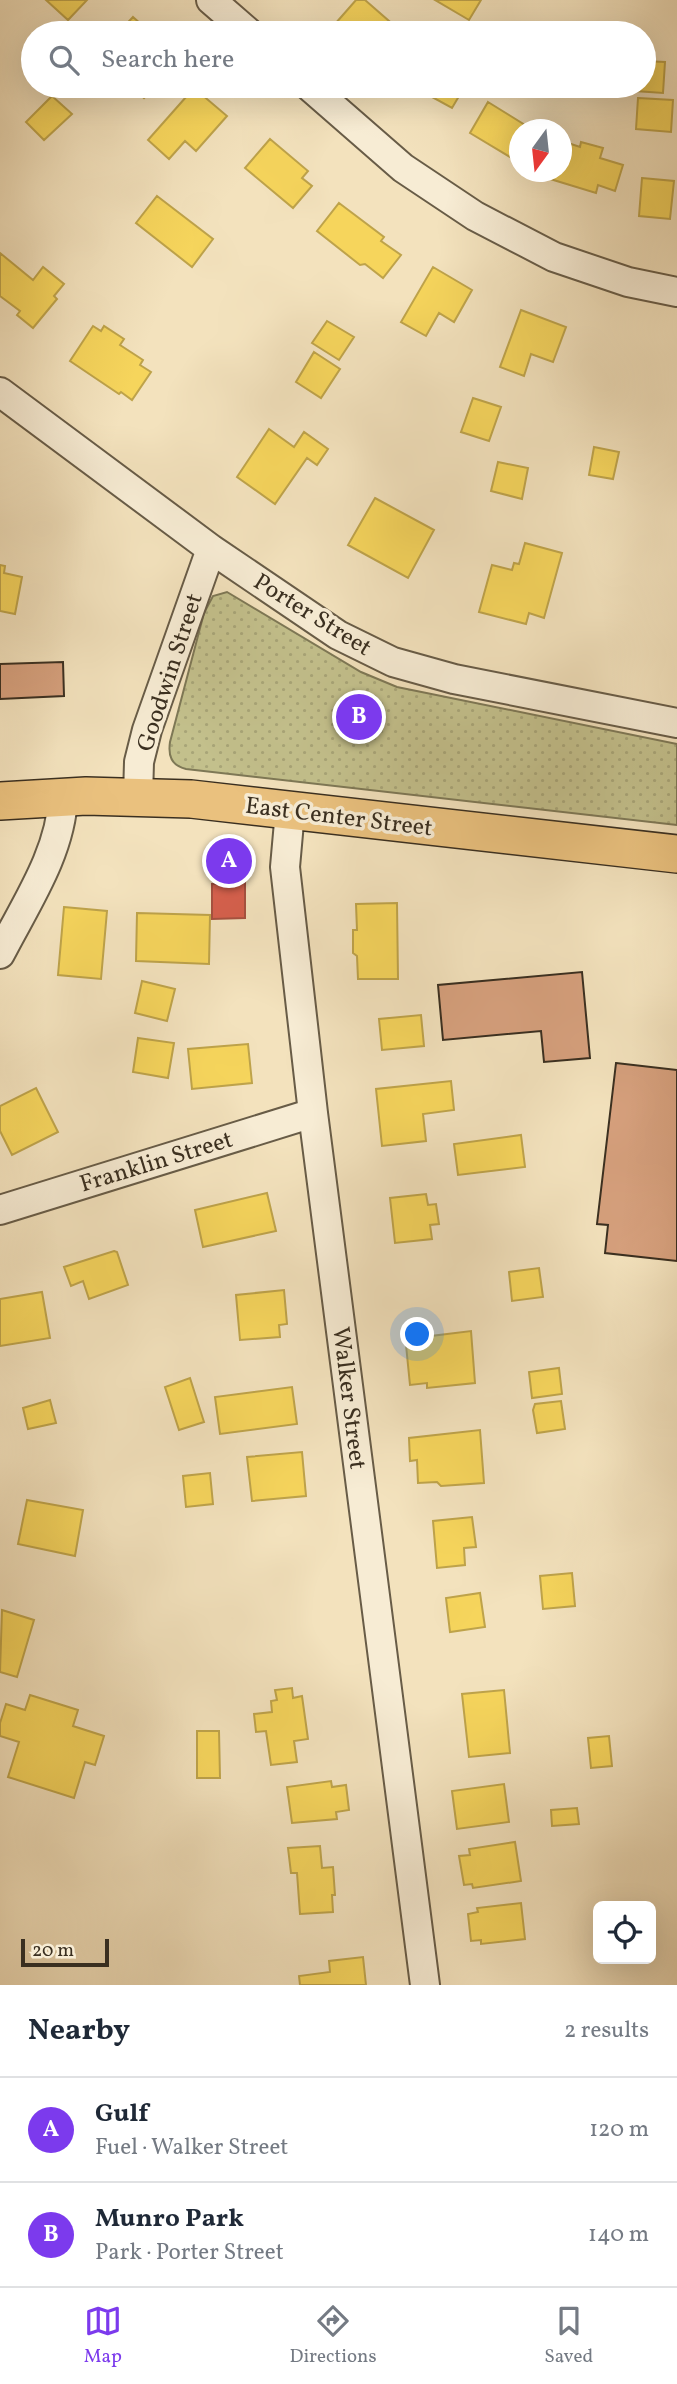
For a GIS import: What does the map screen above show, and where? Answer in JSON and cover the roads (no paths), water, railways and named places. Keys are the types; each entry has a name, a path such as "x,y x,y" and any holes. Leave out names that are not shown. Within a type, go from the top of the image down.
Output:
{"main road":[{"name":"East Center Street","path":"0,801 63,797 191,799 677,854"}],"street":[{"path":"211,0 235,21"},
{"path":"323,98 403,168 475,216 554,257 628,282 677,292"},
{"name":"Porter Street","path":"0,392 211,549 338,635 393,662 454,679 677,723"},
{"name":"Goodwin Street","path":"138,797 139,762 146,730 211,549"},
{"path":"0,954 47,862 62,818 63,797"},
{"name":"Walker Street","path":"290,811 285,867 313,1113 425,1985"},
{"name":"Franklin Street","path":"0,1210 313,1113"}],"place":[{"name":"Munro Park","path":"359,717"},
{"name":"Gulf","path":"229,861"}]}
